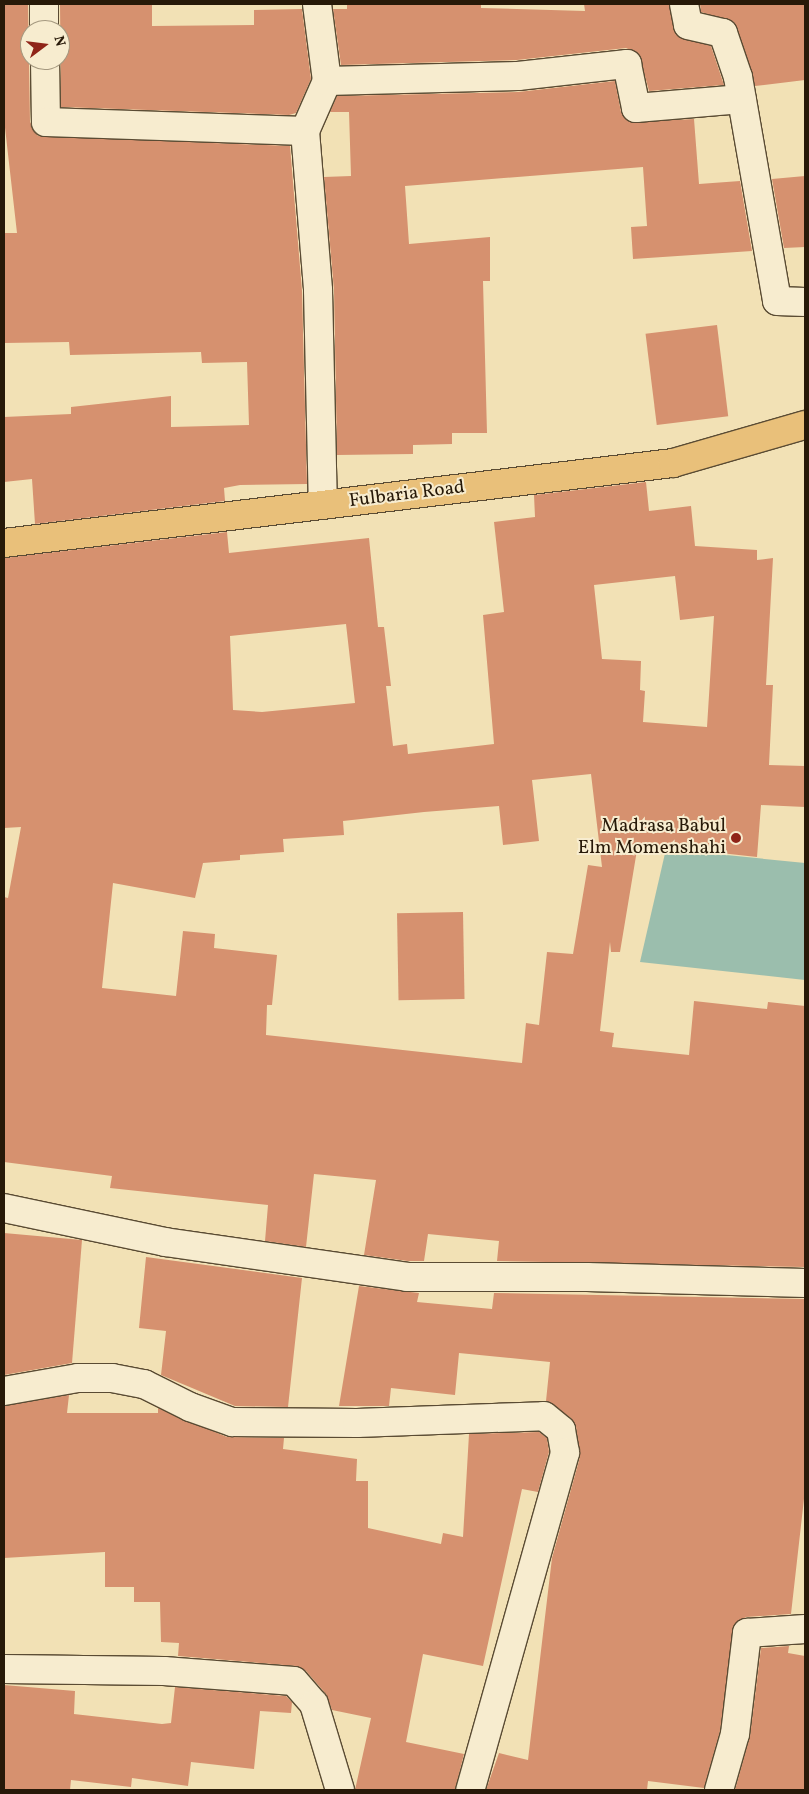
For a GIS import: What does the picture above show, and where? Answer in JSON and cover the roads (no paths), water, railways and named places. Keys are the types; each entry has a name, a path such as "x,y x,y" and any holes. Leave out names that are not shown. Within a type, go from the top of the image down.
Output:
{"main road":[{"name":"Fulbaria Road","path":"4,544 673,463 805,425"}],"street":[{"path":"44,4 44,20"},
{"path":"317,4 327,81 305,131 318,290 324,505"},
{"path":"684,4 688,25 723,33 738,77 777,301 805,302"},
{"path":"327,81 518,76 627,64 636,108 742,100"},
{"path":"45,70 46,122 305,131"},
{"path":"4,1208 165,1242 407,1277 587,1277 805,1283"},
{"path":"4,1391 78,1378 112,1378 144,1384 190,1407 232,1422 366,1422 544,1416 561,1430 565,1453 470,1790"},
{"path":"720,1790 735,1734 747,1633 805,1629"},
{"path":"4,1669 164,1671 294,1681 314,1704 340,1790"}],"place":[{"name":"Madrasa Babul Elm Momenshahi","path":"736,838"}]}
